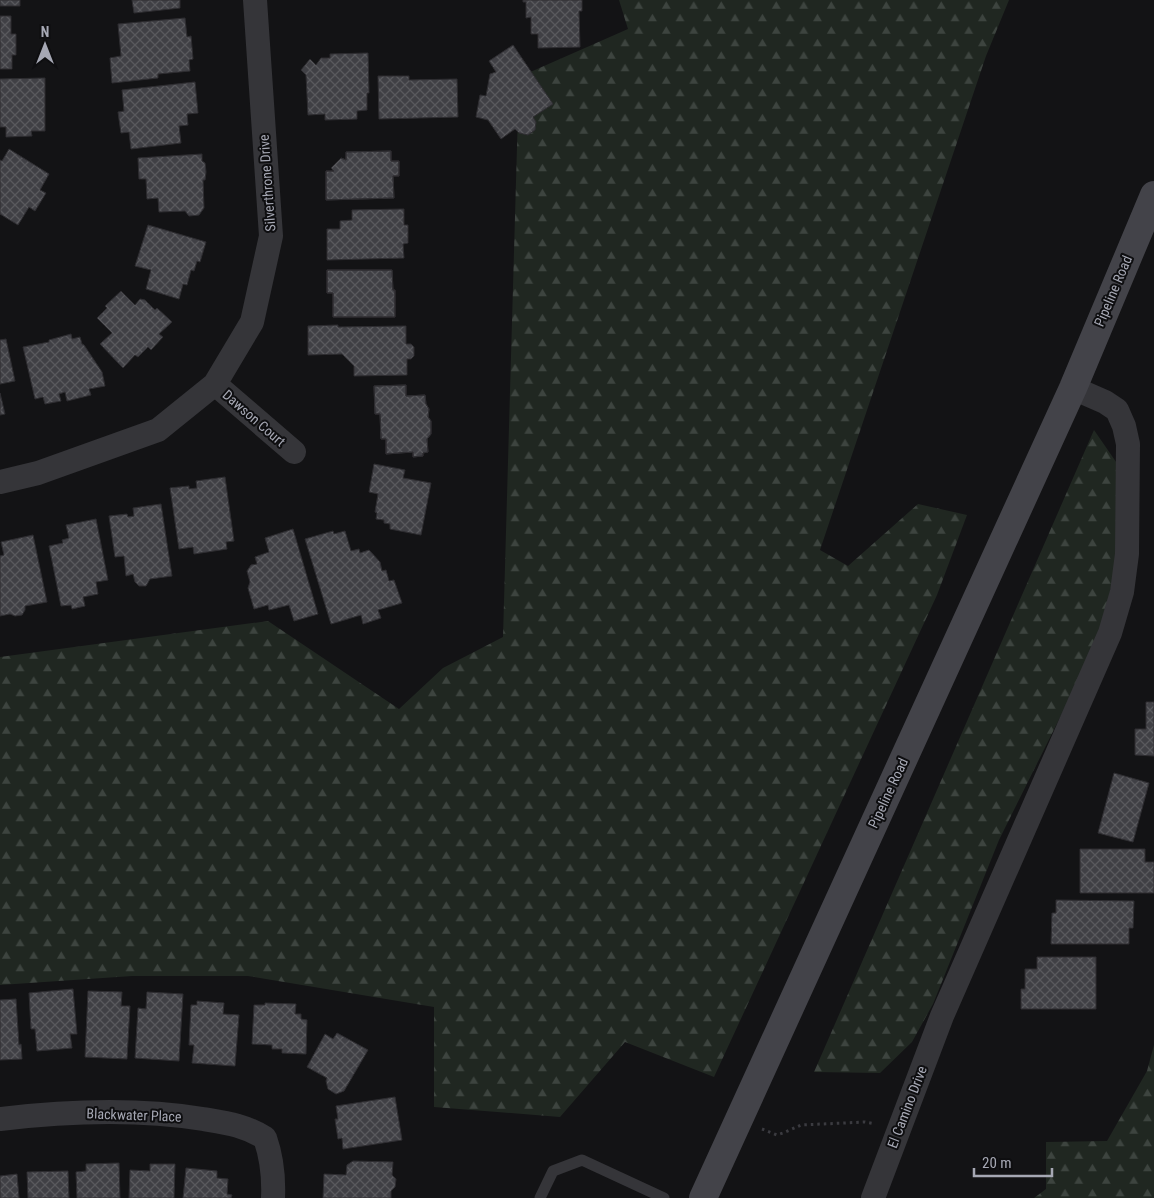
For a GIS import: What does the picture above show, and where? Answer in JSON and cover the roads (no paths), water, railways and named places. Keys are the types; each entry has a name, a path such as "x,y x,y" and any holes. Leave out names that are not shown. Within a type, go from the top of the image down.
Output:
{"main road":[{"name":"Pipeline Road","path":"703,1198 1073,388 1154,195"}],"street":[{"name":"Silverthrone Drive","path":"0,482 38,473 158,430 214,384 252,322 270,236 255,0"},
{"name":"Dawson Court","path":"214,384 294,452"},
{"name":"El Camino Drive","path":"872,1198 942,1016 1110,633 1122,592 1127,554 1128,478 1128,444 1124,426 1117,410 1105,402 1073,388"},
{"name":"Blackwater Place","path":"0,1119 48,1113 125,1112 186,1116 240,1125 265,1138 271,1157 274,1179 273,1198"}],"lane":[{"path":"540,1198 553,1171 582,1160 664,1198"}]}
